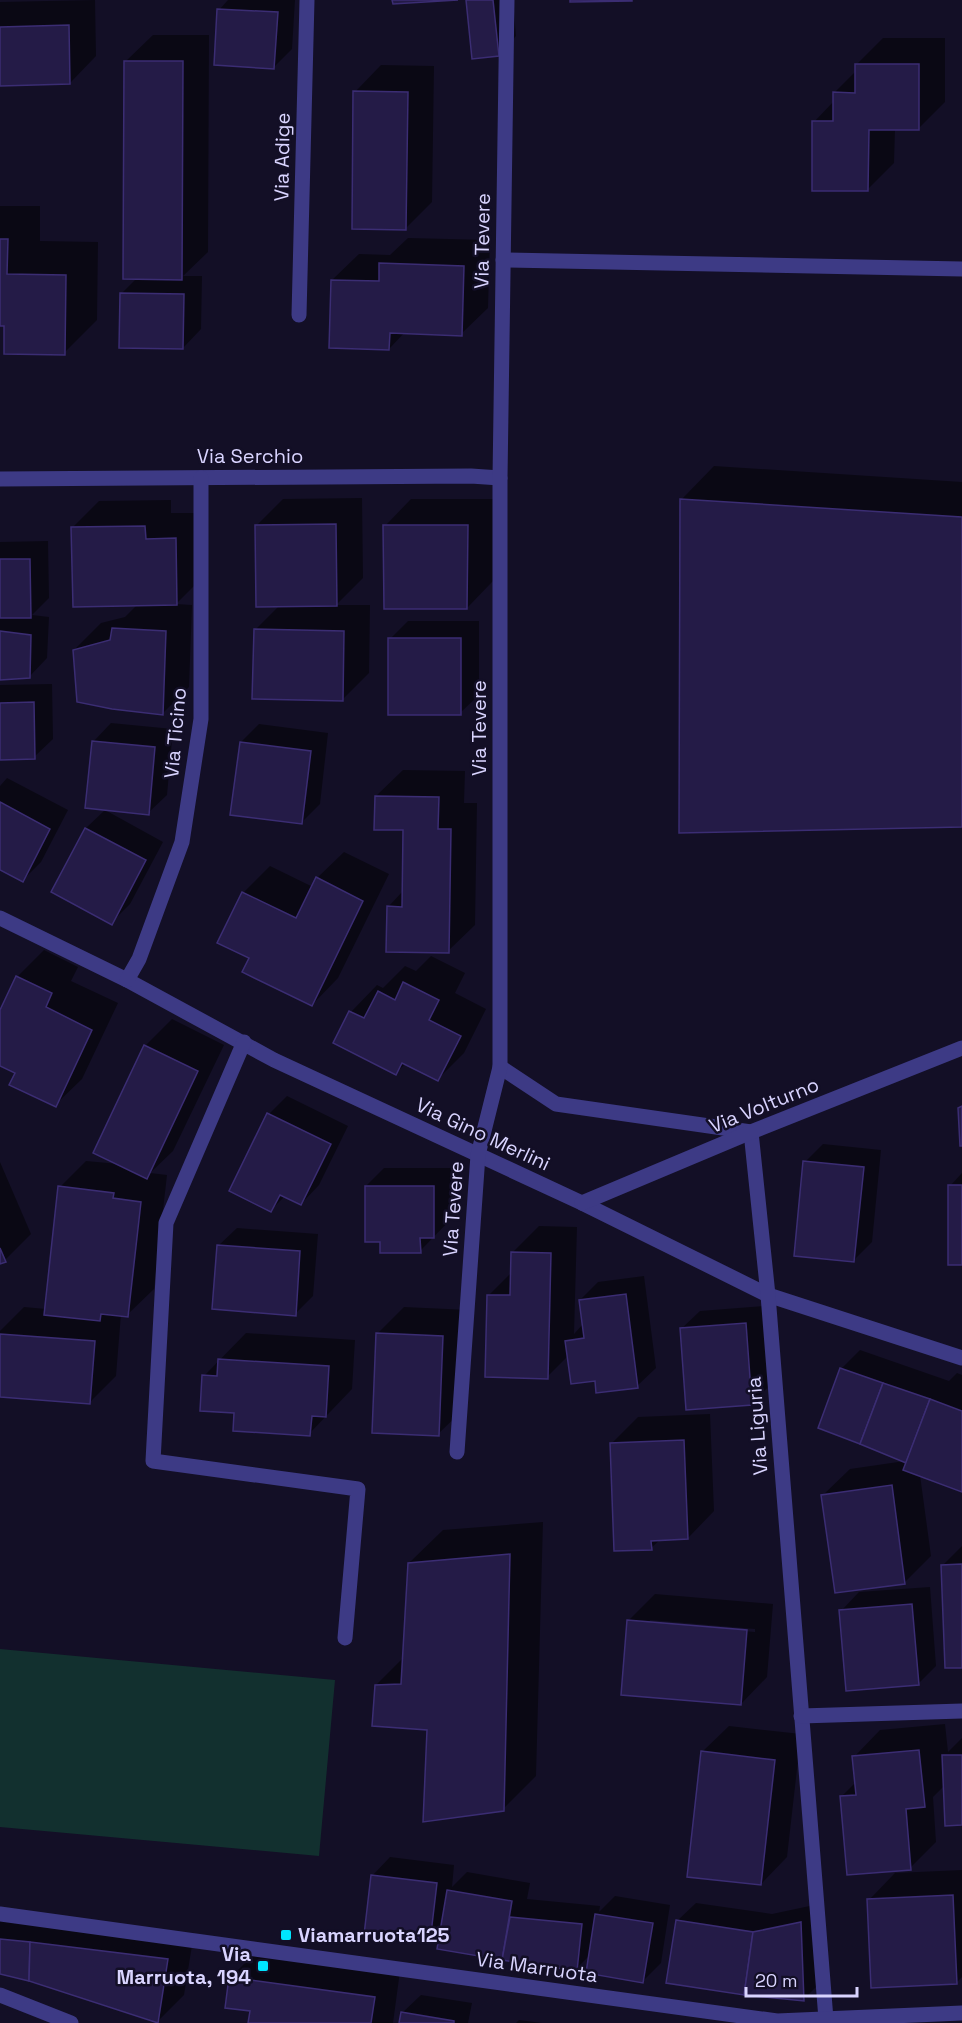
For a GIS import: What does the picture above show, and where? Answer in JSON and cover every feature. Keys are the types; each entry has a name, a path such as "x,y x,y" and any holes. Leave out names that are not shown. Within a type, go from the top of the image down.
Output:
{"street":[{"name":"Via Adige","path":"299,315 307,0"},
{"name":"Via Tevere","path":"457,1452 478,1155 500,1067 500,478 507,0"},
{"path":"503,260 962,269"},
{"name":"Via Serchio","path":"0,479 471,476 500,478"},
{"name":"Via Ticino","path":"127,980 139,959 182,842 200,730 201,478"},
{"name":"Via Gino Merlini","path":"0,918 127,980 274,1060 582,1203 768,1295 962,1358"},
{"path":"244,1042 166,1223 153,1461 358,1489 345,1638"},
{"name":"Via Volturno","path":"582,1203 751,1132 962,1048"},
{"path":"500,1067 556,1104 751,1132"},
{"name":"Via Liguria","path":"751,1132 768,1295 826,2019"},
{"path":"801,1716 962,1711"},
{"name":"Via Marruota","path":"0,1914 777,2021 962,2013"},
{"path":"0,1995 71,2023"}],"green space":[{"path":"0,1649 335,1680 319,1856 0,1827"}],"building":[{"path":"392,0 458,0 393,4"},
{"path":"466,0 493,0 499,56 472,59"},
{"path":"570,0 632,0 632,1 570,2"},
{"path":"217,9 278,12 274,69 214,65"},
{"path":"69,25 70,84 0,86 0,27"},
{"path":"124,61 183,61 182,280 123,279"},
{"path":"855,64 919,64 919,130 869,130 868,191 812,191 812,121 833,121 833,92 855,93"},
{"path":"353,91 408,92 406,230 352,229"},
{"path":"0,239 8,239 7,274 66,275 65,355 4,354 4,326 0,326"},
{"path":"379,263 464,266 462,336 390,333 389,350 329,348 331,280 379,281"},
{"path":"120,293 184,294 183,349 119,348"},
{"path":"680,499 962,517 962,827 679,833"},
{"path":"336,524 337,606 256,607 255,525"},
{"path":"383,525 468,525 467,609 384,609"},
{"path":"145,526 146,539 176,538 177,605 73,607 71,527"},
{"path":"0,559 30,559 31,618 0,618"},
{"path":"112,628 166,631 163,715 77,702 73,650 110,640"},
{"path":"254,629 344,631 343,701 252,699"},
{"path":"0,631 31,635 30,678 0,680"},
{"path":"388,638 461,638 461,715 388,715"},
{"path":"34,702 35,759 0,760 0,703"},
{"path":"92,741 155,747 149,815 85,808"},
{"path":"240,742 311,751 302,824 230,815"},
{"path":"375,796 439,797 438,829 451,829 449,953 386,952 387,906 402,907 403,830 374,830"},
{"path":"0,802 50,829 23,882 0,870"},
{"path":"85,828 146,860 112,925 51,892"},
{"path":"316,877 363,901 312,1006 242,972 249,958 217,943 242,892 296,918"},
{"path":"16,976 52,993 46,1007 92,1030 56,1107 9,1085 15,1073 0,1066 0,1010"},
{"path":"403,982 439,1000 429,1020 461,1036 438,1081 402,1063 396,1075 333,1043 349,1011 364,1018 378,991 395,1000"},
{"path":"144,1045 198,1071 147,1179 93,1153"},
{"path":"962,1106 962,1146 960,1146 958,1108"},
{"path":"267,1113 331,1144 301,1205 280,1195 271,1212 229,1191"},
{"path":"803,1161 864,1167 854,1262 794,1256"},
{"path":"948,1185 962,1185 962,1265 948,1265"},
{"path":"58,1186 114,1193 113,1198 141,1202 128,1317 101,1314 100,1321 44,1315"},
{"path":"365,1186 434,1186 434,1238 420,1238 421,1253 380,1253 380,1242 365,1242"},
{"path":"217,1245 300,1251 296,1316 212,1309"},
{"path":"0,1248 6,1262 0,1264"},
{"path":"511,1252 551,1253 548,1379 485,1377 487,1295 510,1295"},
{"path":"626,1294 638,1388 596,1393 595,1381 571,1384 565,1341 584,1338 579,1300"},
{"path":"746,1323 752,1405 686,1410 680,1328"},
{"path":"376,1333 443,1336 439,1436 372,1433"},
{"path":"0,1334 95,1341 90,1404 0,1397"},
{"path":"218,1359 329,1366 326,1417 312,1416 310,1436 233,1431 234,1413 200,1411 202,1375 217,1376"},
{"path":"840,1368 883,1383 860,1444 818,1428"},
{"path":"883,1383 930,1399 906,1463 860,1444"},
{"path":"930,1399 962,1411 962,1492 903,1470"},
{"path":"684,1440 688,1539 651,1541 652,1550 614,1551 610,1443"},
{"path":"892,1485 905,1584 835,1593 821,1495"},
{"path":"510,1554 504,1811 423,1822 427,1730 372,1726 375,1685 401,1684 408,1563"},
{"path":"962,1564 962,1668 945,1668 941,1565"},
{"path":"912,1604 919,1685 846,1691 839,1610"},
{"path":"627,1620 747,1630 741,1705 621,1695"},
{"path":"919,1750 925,1807 906,1809 911,1870 847,1875 840,1796 856,1795 852,1756"},
{"path":"701,1751 775,1760 761,1885 687,1877"},
{"path":"942,1755 962,1755 962,1825 945,1826"},
{"path":"371,1875 437,1883 430,1942 364,1935"},
{"path":"447,1890 512,1901 502,1960 437,1949"},
{"path":"953,1895 957,1984 871,1988 867,1899"},
{"path":"595,1914 653,1923 643,1983 586,1973"},
{"path":"510,1917 582,1924 577,1971 502,1960"},
{"path":"676,1920 753,1932 744,1995 666,1983"},
{"path":"801,1922 804,2001 744,1995 753,1932"},
{"path":"0,1939 30,1942 29,1981 0,1974"},
{"path":"30,1942 168,1959 158,2023 29,1981"},
{"path":"229,1977 375,1997 371,2023 248,2023 250,2011 225,2008"},
{"path":"401,2012 454,2021 454,2023 399,2023"}],"place":[{"name":"Viamarruota125","path":"286,1935"},
{"name":"Via Marruota, 194","path":"263,1966"}]}
